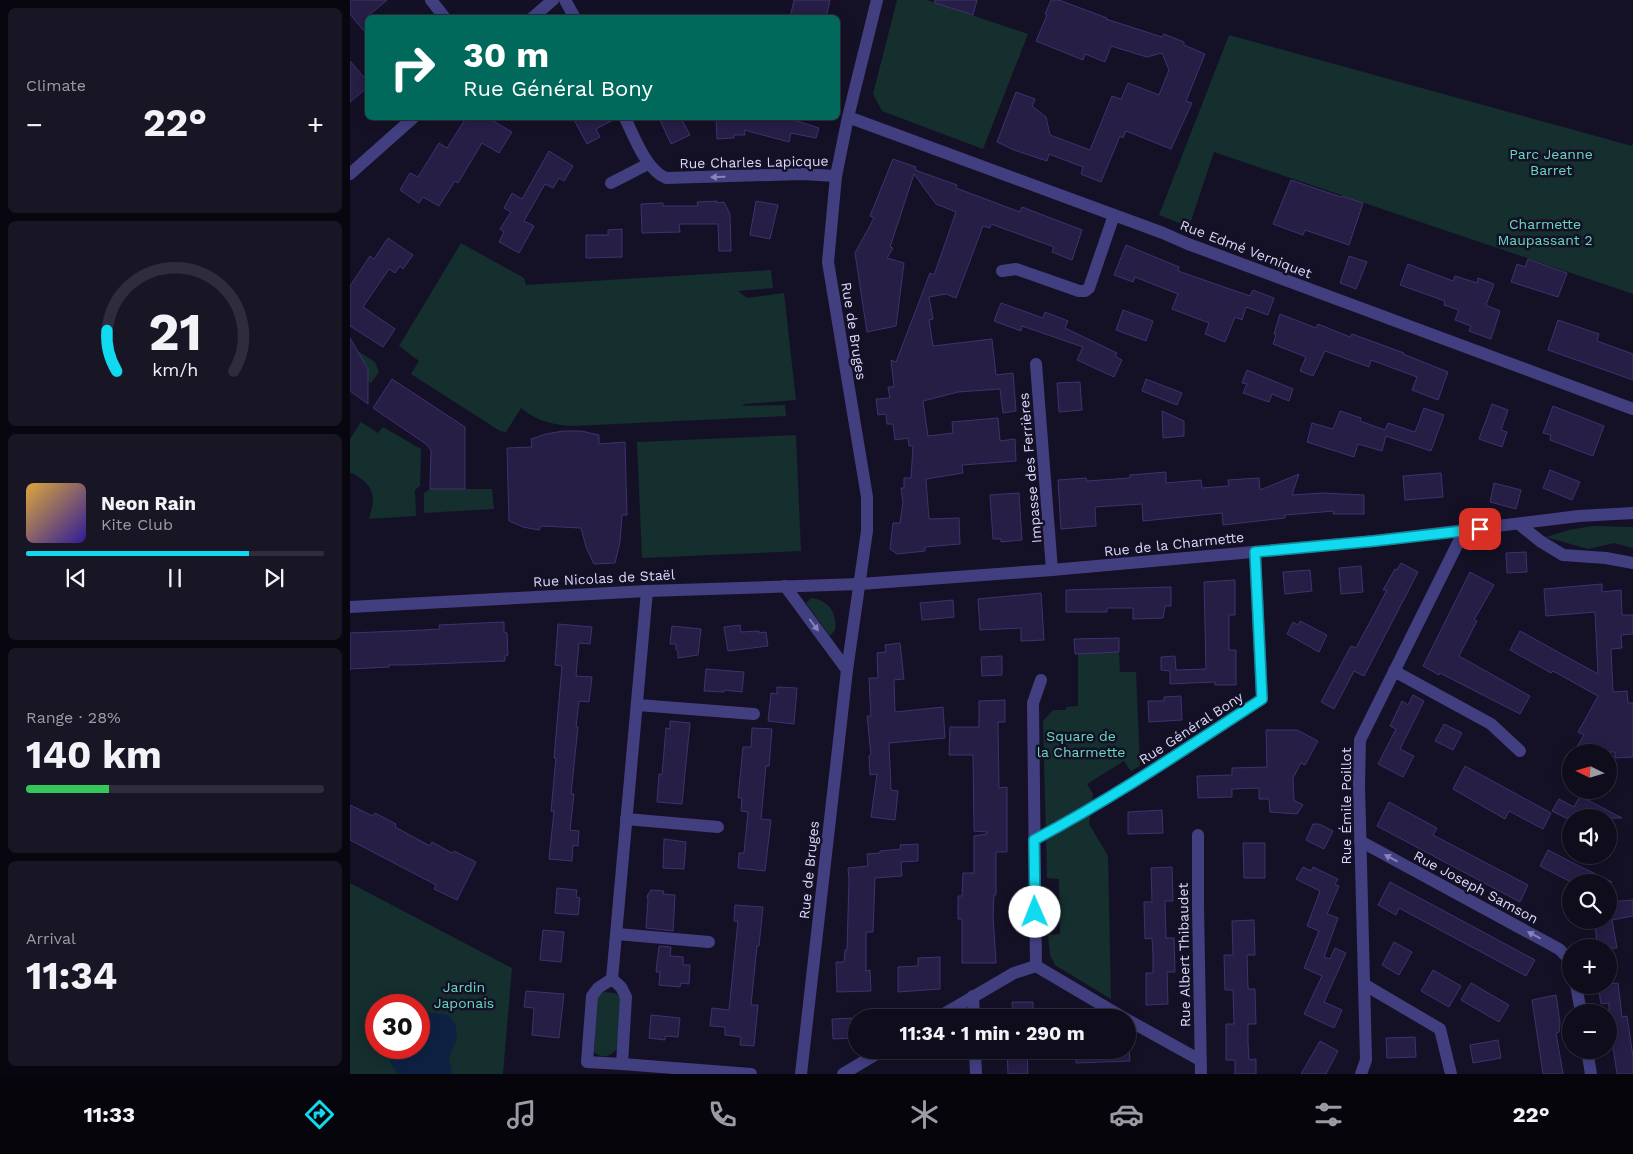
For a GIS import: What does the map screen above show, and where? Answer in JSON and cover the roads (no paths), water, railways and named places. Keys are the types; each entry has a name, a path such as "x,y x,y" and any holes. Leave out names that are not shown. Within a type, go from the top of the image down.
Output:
{"street":[{"path":"431,0 443,15"},
{"path":"536,15 553,0"},
{"path":"565,0 573,15"},
{"name":"Rue de Bruges","path":"802,1074 847,670 867,531 867,497 828,262 836,176 848,117 877,0"},
{"name":"Rue Edmé Verniquet","path":"848,117 1633,409"},
{"path":"350,174 411,120"},
{"name":"Rue Charles Lapicque","path":"626,120 648,164 658,175 669,179 802,174 836,176"},
{"path":"611,183 648,164"},
{"path":"1002,271 1016,269 1079,291 1084,291 1089,288 1114,215"},
{"name":"Impasse des Ferrières","path":"1036,364 1052,570"},
{"name":"Rue de la Charmette","path":"860,584 1052,570 1374,541 1579,516 1633,512"},
{"path":"1520,524 1540,541 1563,555 1606,558 1633,563"},
{"name":"Rue Émile Poillot","path":"1361,1074 1366,1060 1360,841 1360,740 1464,531"},
{"name":"Rue Général Bony","path":"1034,840 1065,824 1156,769 1262,699 1255,552"},
{"name":"Rue Nicolas de Staël","path":"350,607 646,591 860,584"},
{"path":"785,586 847,670"},
{"path":"612,979 638,705 646,591"},
{"path":"1394,671 1492,724 1520,751"},
{"path":"1036,966 1033,703 1041,680"},
{"path":"638,705 754,714"},
{"path":"626,819 718,827"},
{"name":"Rue Albert Thibaudet","path":"1198,835 1201,1074"},
{"name":"Rue Joseph Samson","path":"1360,841 1562,952"},
{"path":"617,934 709,942"},
{"path":"952,1009 1014,973 1036,966 1110,1009"},
{"path":"612,979 621,987 626,997 622,1064"},
{"path":"612,979 598,988 592,996 586,1068 622,1064 681,1071 751,1074"},
{"path":"1365,985 1440,1029 1451,1074"},
{"path":"973,996 974,1009"},
{"path":"1136,1024 1200,1060"},
{"path":"843,1074 868,1059"},
{"path":"975,1059 976,1074"},
{"path":"1588,1059 1591,1074"}],"water":[{"path":"430,1013 448,1015 456,1025 457,1039 449,1057 452,1074 398,1074 389,1059 430,1059"}],"park label":[{"name":"Parc Jeanne Barret","path":"1551,162"},
{"name":"Charmette Maupassant 2","path":"1545,232"},
{"name":"Square de la Charmette","path":"1081,744"},
{"name":"Jardin Japonais","path":"464,996"}]}
